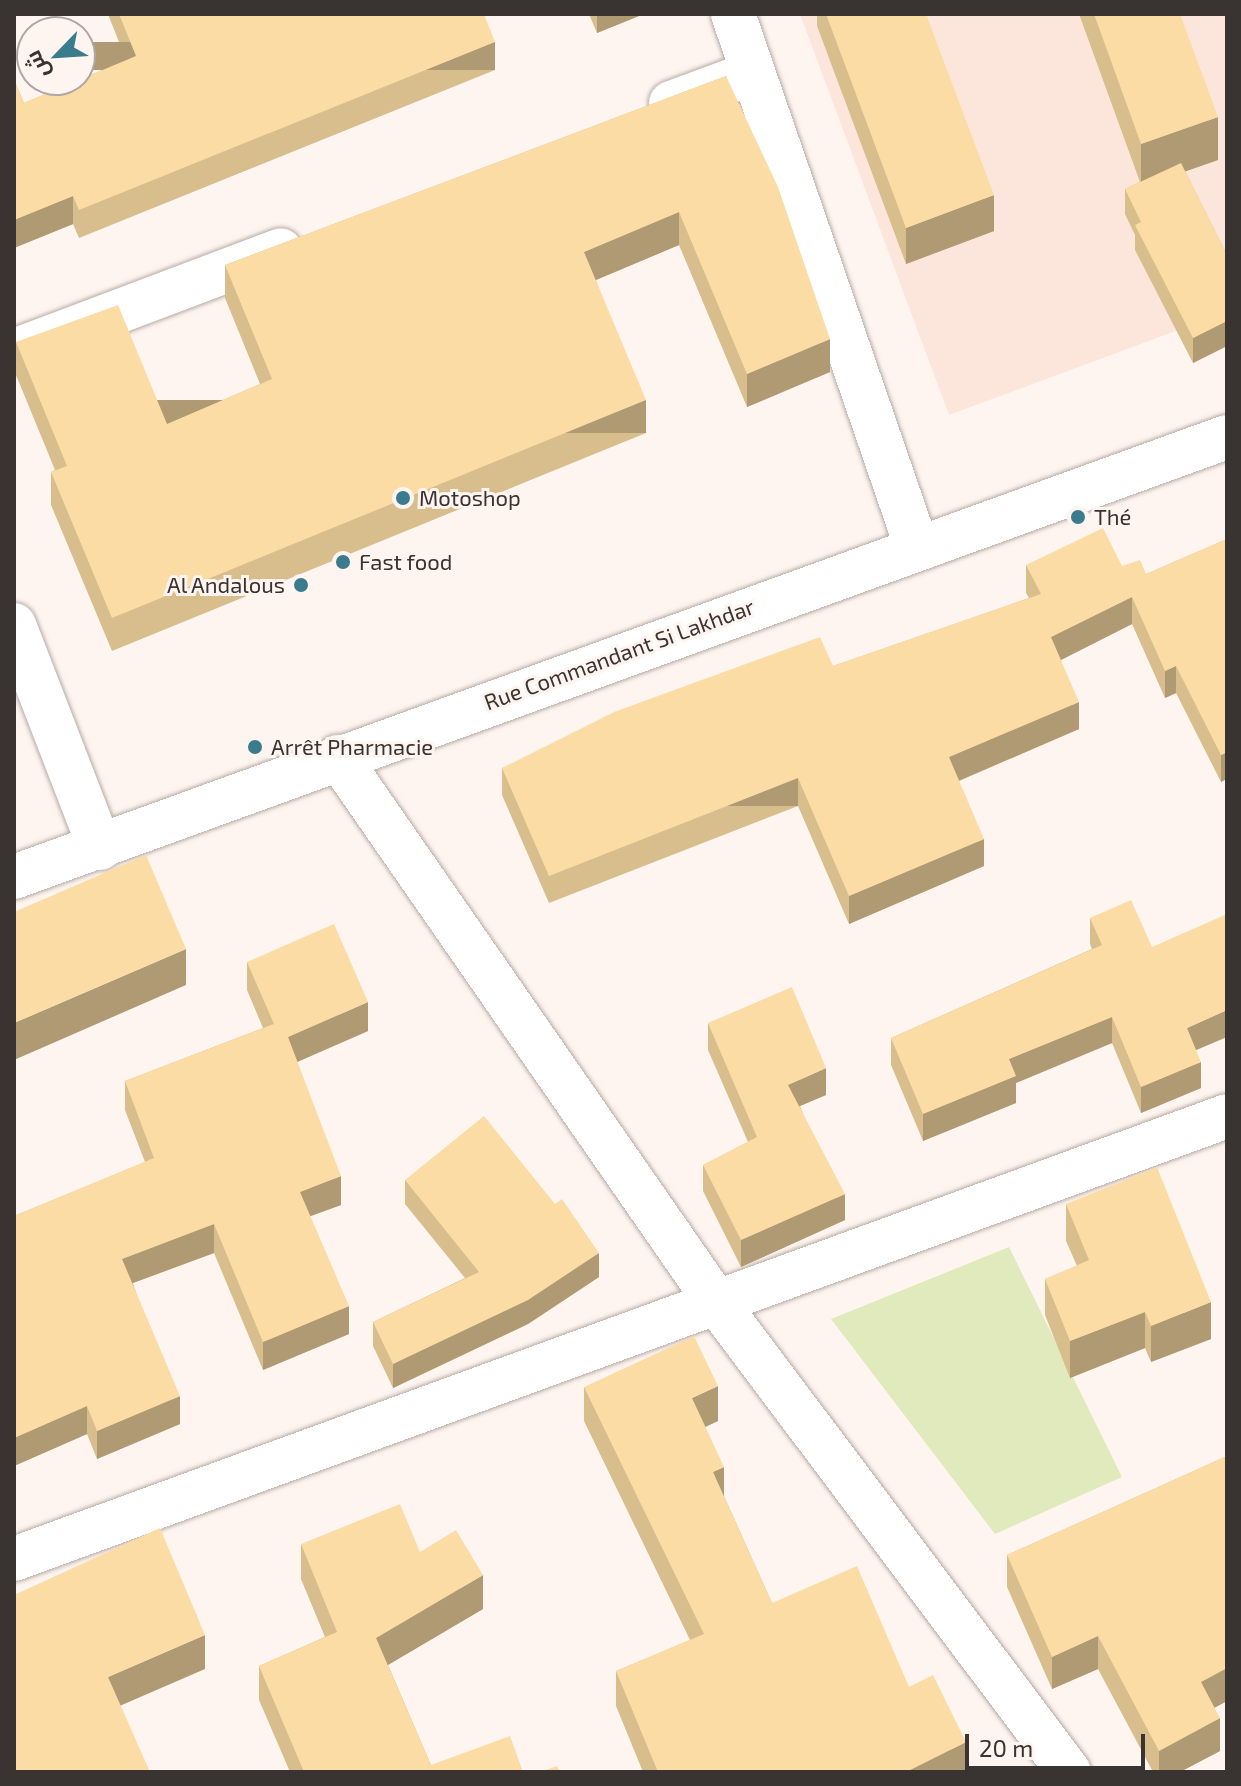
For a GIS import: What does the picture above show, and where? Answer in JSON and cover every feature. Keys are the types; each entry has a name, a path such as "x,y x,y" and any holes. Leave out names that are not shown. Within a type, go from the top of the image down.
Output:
{"street":[{"path":"733,14 916,545"},
{"path":"634,117 752,73"},
{"path":"14,351 324,234"},
{"name":"Rue Commandant Si Lakhdar","path":"14,877 100,848 338,757 916,545 1227,437"},
{"path":"14,625 100,848"},
{"path":"338,757 719,1306 1069,1772"},
{"path":"14,1559 719,1306 1227,1116"}],"shaded area":[{"path":"800,14 1227,14 1227,312 949,415"}],"green space":[{"path":"1009,1247 1122,1477 995,1534 831,1319"}],"building":[{"path":"119,14 484,14 495,42 79,210 73,196 14,220 14,79 16,96 21,96 24,103 41,96 96,96 96,73 136,56"},
{"path":"826,14 926,14 994,195 906,228"},
{"path":"1094,14 1180,14 1218,117 1141,144"},
{"path":"726,76 778,187 830,339 747,374 679,212 584,252 646,400 112,618 51,472 67,466 16,342 118,305 167,424 272,379 225,265"},
{"path":"1181,163 1227,255 1227,321 1193,338 1135,225 1141,222 1125,189"},
{"path":"1103,528 1122,566 1140,560 1146,574 1227,539 1227,752 1221,755 1176,666 1165,671 1132,597 1051,637 1079,702 949,757 984,839 849,896 798,778 549,876 502,768 614,712 820,637 833,666 1041,594 1026,565"},
{"path":"146,855 186,949 14,1023 14,912"},
{"path":"1131,900 1152,947 1227,914 1227,1010 1187,1028 1201,1062 1141,1087 1112,1017 1009,1059 1016,1076 923,1114 891,1038 1102,945 1090,918"},
{"path":"334,924 368,1002 288,1037 341,1176 300,1192 349,1306 263,1342 214,1224 122,1259 180,1396 97,1431 87,1406 14,1438 14,1216 154,1158 125,1081 274,1024 247,962"},
{"path":"792,987 826,1068 788,1085 845,1194 741,1240 703,1165 757,1137 708,1023"},
{"path":"484,1116 555,1204 562,1199 599,1253 528,1300 393,1364 373,1322 479,1272 405,1180"},
{"path":"1157,1167 1211,1302 1151,1326 1145,1312 1070,1341 1045,1279 1089,1260 1066,1204"},
{"path":"694,1336 718,1386 692,1398 724,1467 713,1472 772,1603 857,1566 909,1687 933,1675 966,1742 906,1772 658,1772 616,1671 704,1634 584,1387"},
{"path":"1227,1456 1227,1668 1201,1682 1220,1718 1159,1751 1098,1636 1052,1657 1007,1555"},
{"path":"400,1504 420,1552 456,1530 483,1575 376,1638 431,1765 510,1736 523,1772 304,1772 259,1666 337,1632 301,1544"},
{"path":"160,1528 205,1635 108,1677 150,1772 14,1772 14,1595"},
{"path":"557,1766 560,1772 540,1772"}],"place":[{"name":"Motoshop","path":"403,498"},
{"name":"Thé","path":"1078,517"},
{"name":"Fast food","path":"343,562"},
{"name":"Al Andalous","path":"301,585"},
{"name":"Arrêt Pharmacie","path":"255,747"}]}
